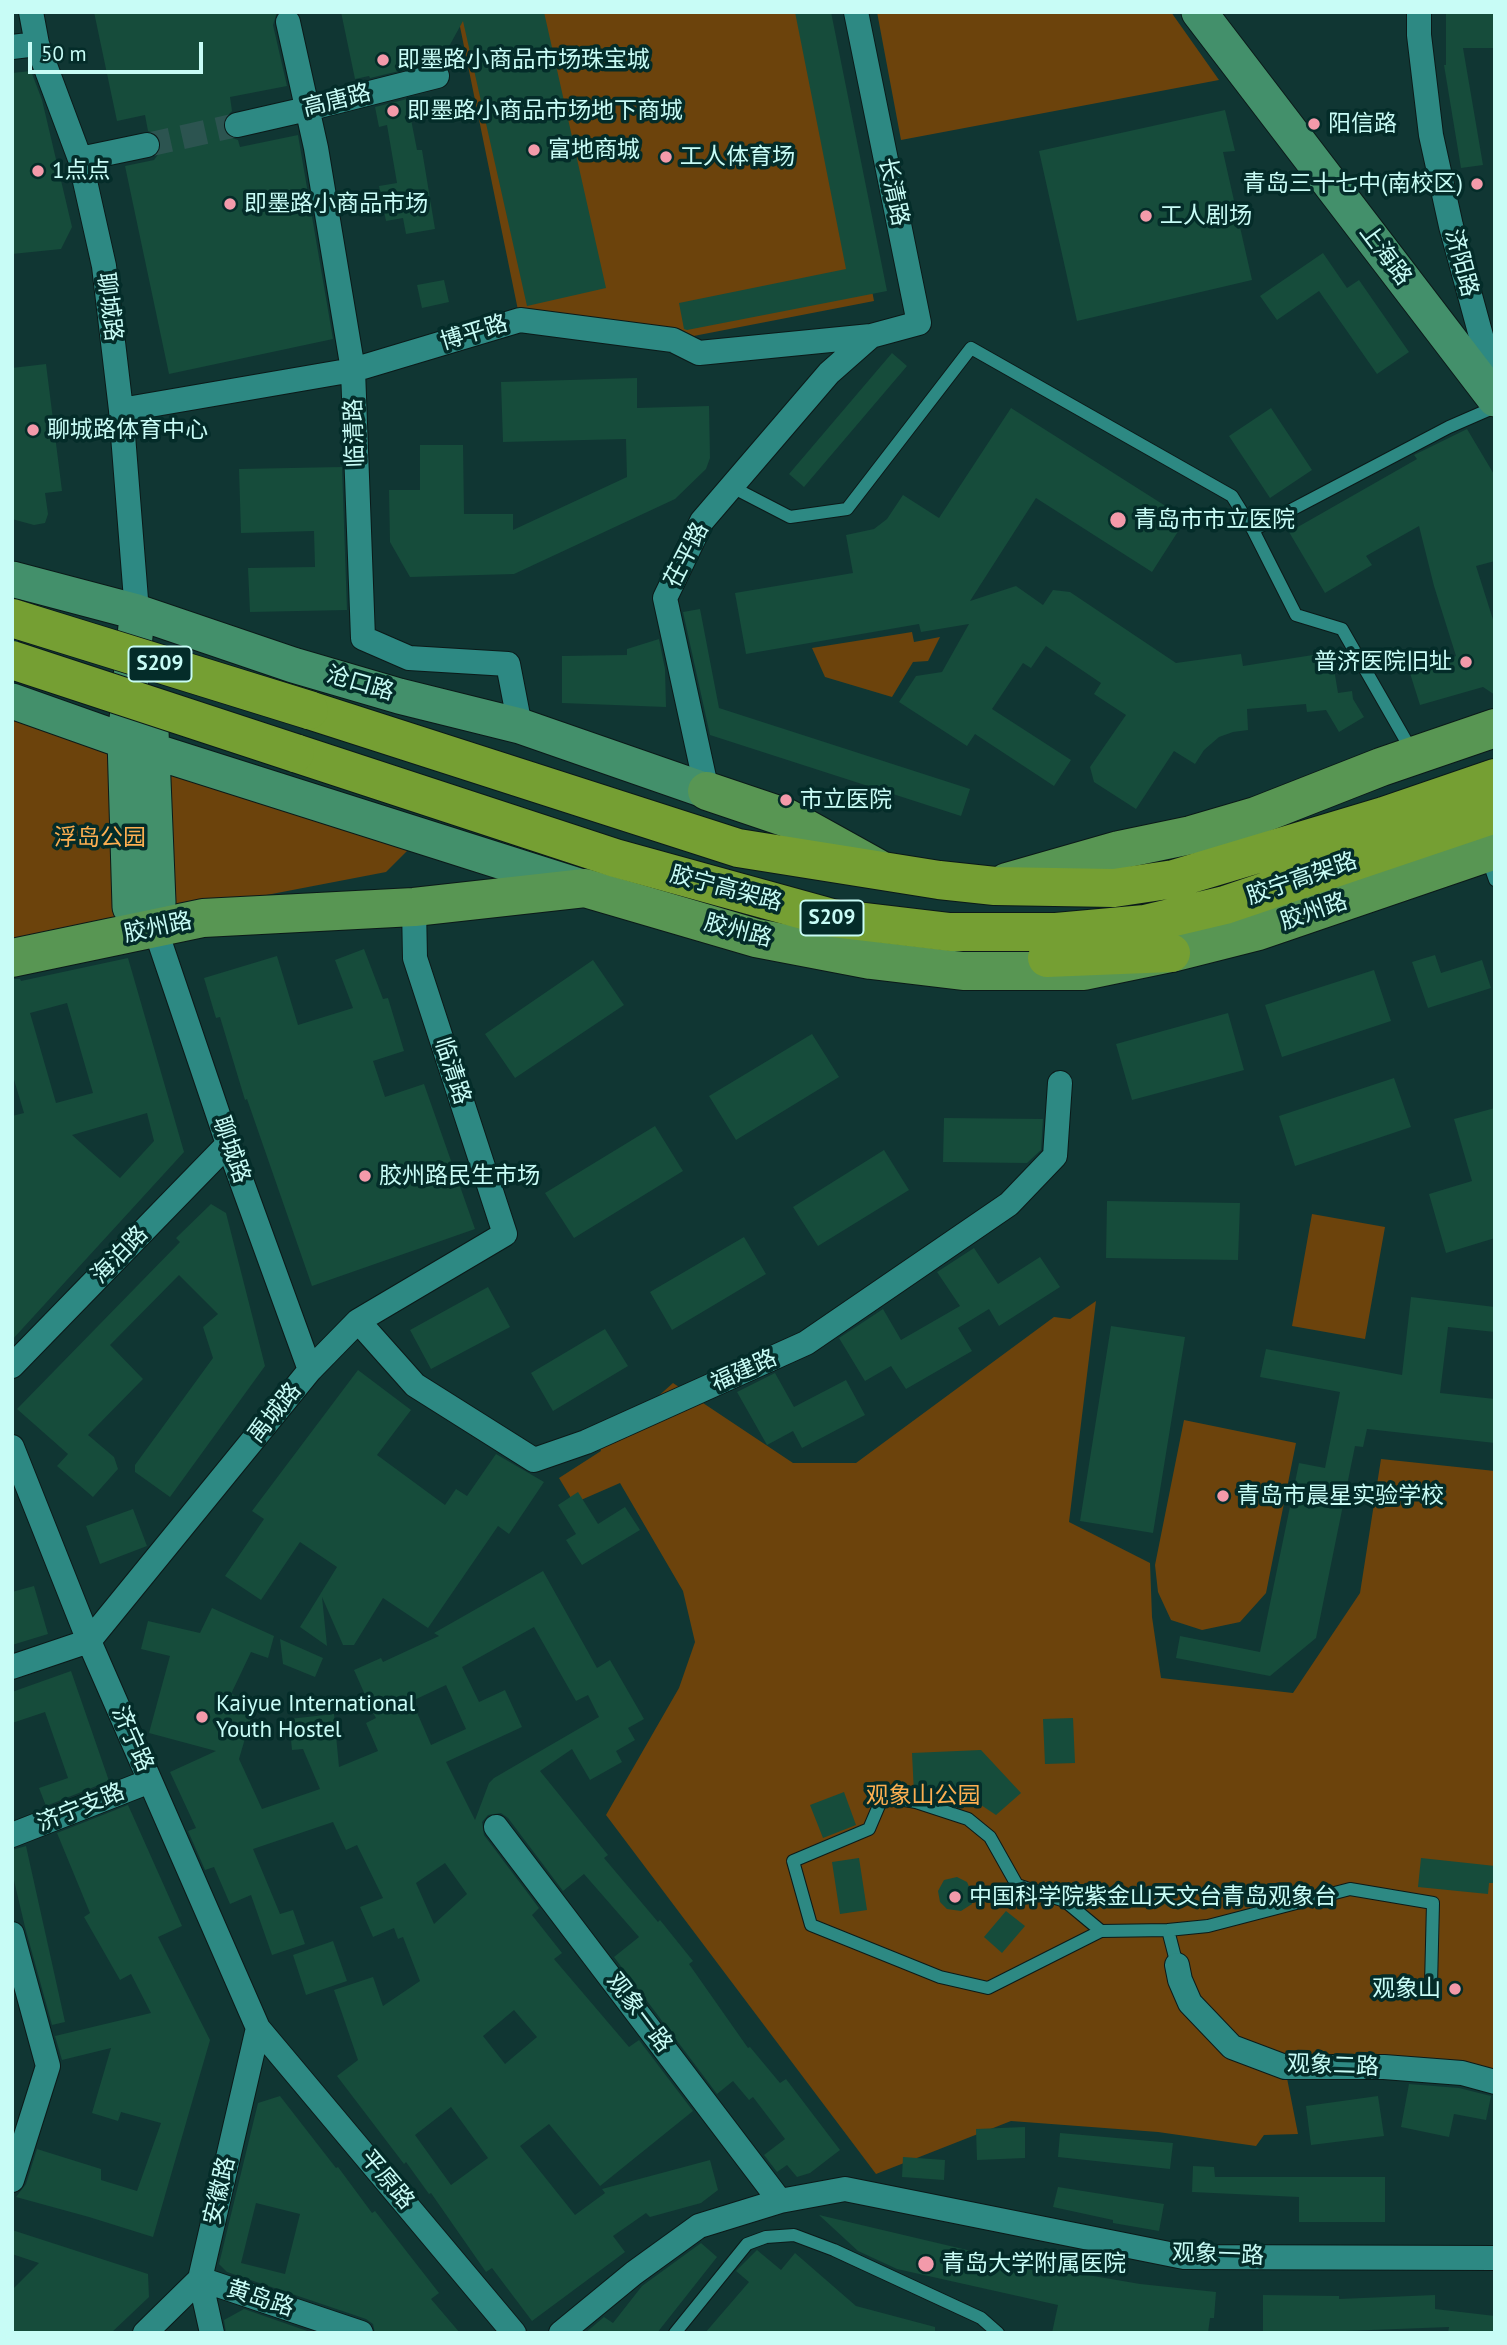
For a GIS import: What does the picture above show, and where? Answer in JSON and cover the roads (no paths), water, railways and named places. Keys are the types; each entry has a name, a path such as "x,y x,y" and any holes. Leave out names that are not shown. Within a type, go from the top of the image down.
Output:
{"highway":[{"name":"胶宁高架路","path":"12,618 738,848 939,880 995,886 1114,888 1174,879 1384,816 1495,778"},
{"name":"胶宁高架路","path":"12,660 615,858 832,918 950,932 1056,932 1145,924 1225,905 1495,814"},
{"path":"615,858 767,917 827,932 934,951 1026,958 1171,953"}],"main road":[{"name":"上海路","path":"1199,12 1495,399"},
{"name":"沧口路","path":"12,579 137,612 293,665 399,696 520,726 707,791"},
{"name":"聊城路","path":"137,612 139,746 148,912"},
{"path":"12,701 139,746 585,888"},
{"path":"995,886 1119,850 1230,824 1495,728"},
{"path":"707,791 787,818 879,869"},
{"name":"胶州路","path":"12,931 148,912 203,918 414,906 585,888 756,938 871,960 963,971 1084,971 1258,931 1492,861"},
{"name":"胶州路","path":"12,958 148,912"}],"street":[{"name":"聊城路","path":"31,12 37,44 80,159 104,266 121,410 137,612"},
{"name":"长清路","path":"856,12 919,323 871,336"},
{"name":"济阳路","path":"1419,12 1419,35 1431,135 1451,226 1495,387"},
{"name":"临清路","path":"288,22 316,148 353,370 363,638 409,658 508,664 520,726"},
{"path":"12,47 37,44"},
{"name":"高唐路","path":"237,125 437,76"},
{"path":"80,159 147,145"},
{"name":"博平路","path":"121,410 353,370 520,320 673,340 699,353 871,336"},
{"name":"茌平路","path":"707,791 665,598 702,521 829,373 871,336"},
{"name":"临清路","path":"414,906 415,958 505,1234"},
{"name":"聊城路","path":"148,912 310,1370"},
{"name":"福建路","path":"358,1321 415,1385 534,1460 586,1442 806,1343 1009,1204 1055,1156 1060,1083"},
{"name":"海泊路","path":"12,1366 228,1144"},
{"name":"禹城路","path":"89,1641 310,1370 358,1321 505,1234"},
{"name":"济宁路","path":"12,1447 89,1641 257,2028"},
{"path":"12,1667 89,1641"},
{"name":"济宁支路","path":"12,1835 150,1781"},
{"name":"观象一路","path":"496,1827 780,2201"},
{"path":"12,1934 48,2066 12,2180"},
{"name":"观象二路","path":"1177,1965 1190,2003 1232,2047 1285,2067 1384,2067 1462,2073 1495,2082"},
{"name":"安徽路","path":"200,2279 257,2028"},
{"name":"平原路","path":"257,2028 514,2333"},
{"name":"观象一路","path":"561,2333 634,2273 699,2226 780,2201 845,2189 1184,2257 1495,2258"},
{"path":"145,2333 200,2279"},
{"path":"200,2279 212,2333"},
{"name":"黄岛路","path":"200,2279 361,2333"}],"lane":[{"path":"732,486 790,517 847,509 971,348 1232,496 1253,530 1296,615 1342,629 1415,756"},
{"path":"1253,530 1449,426 1495,407"},
{"path":"1101,1931 1065,1901 1017,1885 990,1837 968,1819 916,1802 883,1796 869,1829 793,1861 811,1925 940,1977 989,1988 1101,1931 1168,1930 1208,1926 1350,1889 1433,1903 1431,1985"},
{"path":"1168,1930 1177,1965"},
{"path":"675,2333 747,2244 766,2237 794,2235 834,2250 981,2318 998,2333"}],"tunnel":[{"path":"147,145 237,125"}],"place":[{"name":"即墨路小商品市场珠宝城","path":"383,60"},
{"name":"即墨路小商品市场地下商城","path":"393,111"},
{"name":"阳信路","path":"1314,124"},
{"name":"富地商城","path":"534,150"},
{"name":"工人体育场","path":"666,157"},
{"name":"1点点","path":"38,171"},
{"name":"青岛三十七中(南校区)","path":"1477,184"},
{"name":"即墨路小商品市场","path":"230,204"},
{"name":"工人剧场","path":"1146,216"},
{"name":"聊城路体育中心","path":"33,430"},
{"name":"青岛市市立医院","path":"1118,520"},
{"name":"普济医院旧址","path":"1466,662"},
{"name":"市立医院","path":"786,800"},
{"name":"胶州路民生市场","path":"365,1176"},
{"name":"青岛市晨星实验学校","path":"1223,1496"},
{"name":"Kaiyue International Youth Hostel","path":"202,1717"},
{"name":"中国科学院紫金山天文台青岛观象台","path":"955,1897"},
{"name":"观象山","path":"1455,1989"},
{"name":"青岛大学附属医院","path":"926,2264"}],"park label":[{"name":"浮岛公园","path":"100,838"},
{"name":"观象山公园","path":"923,1796"}]}
